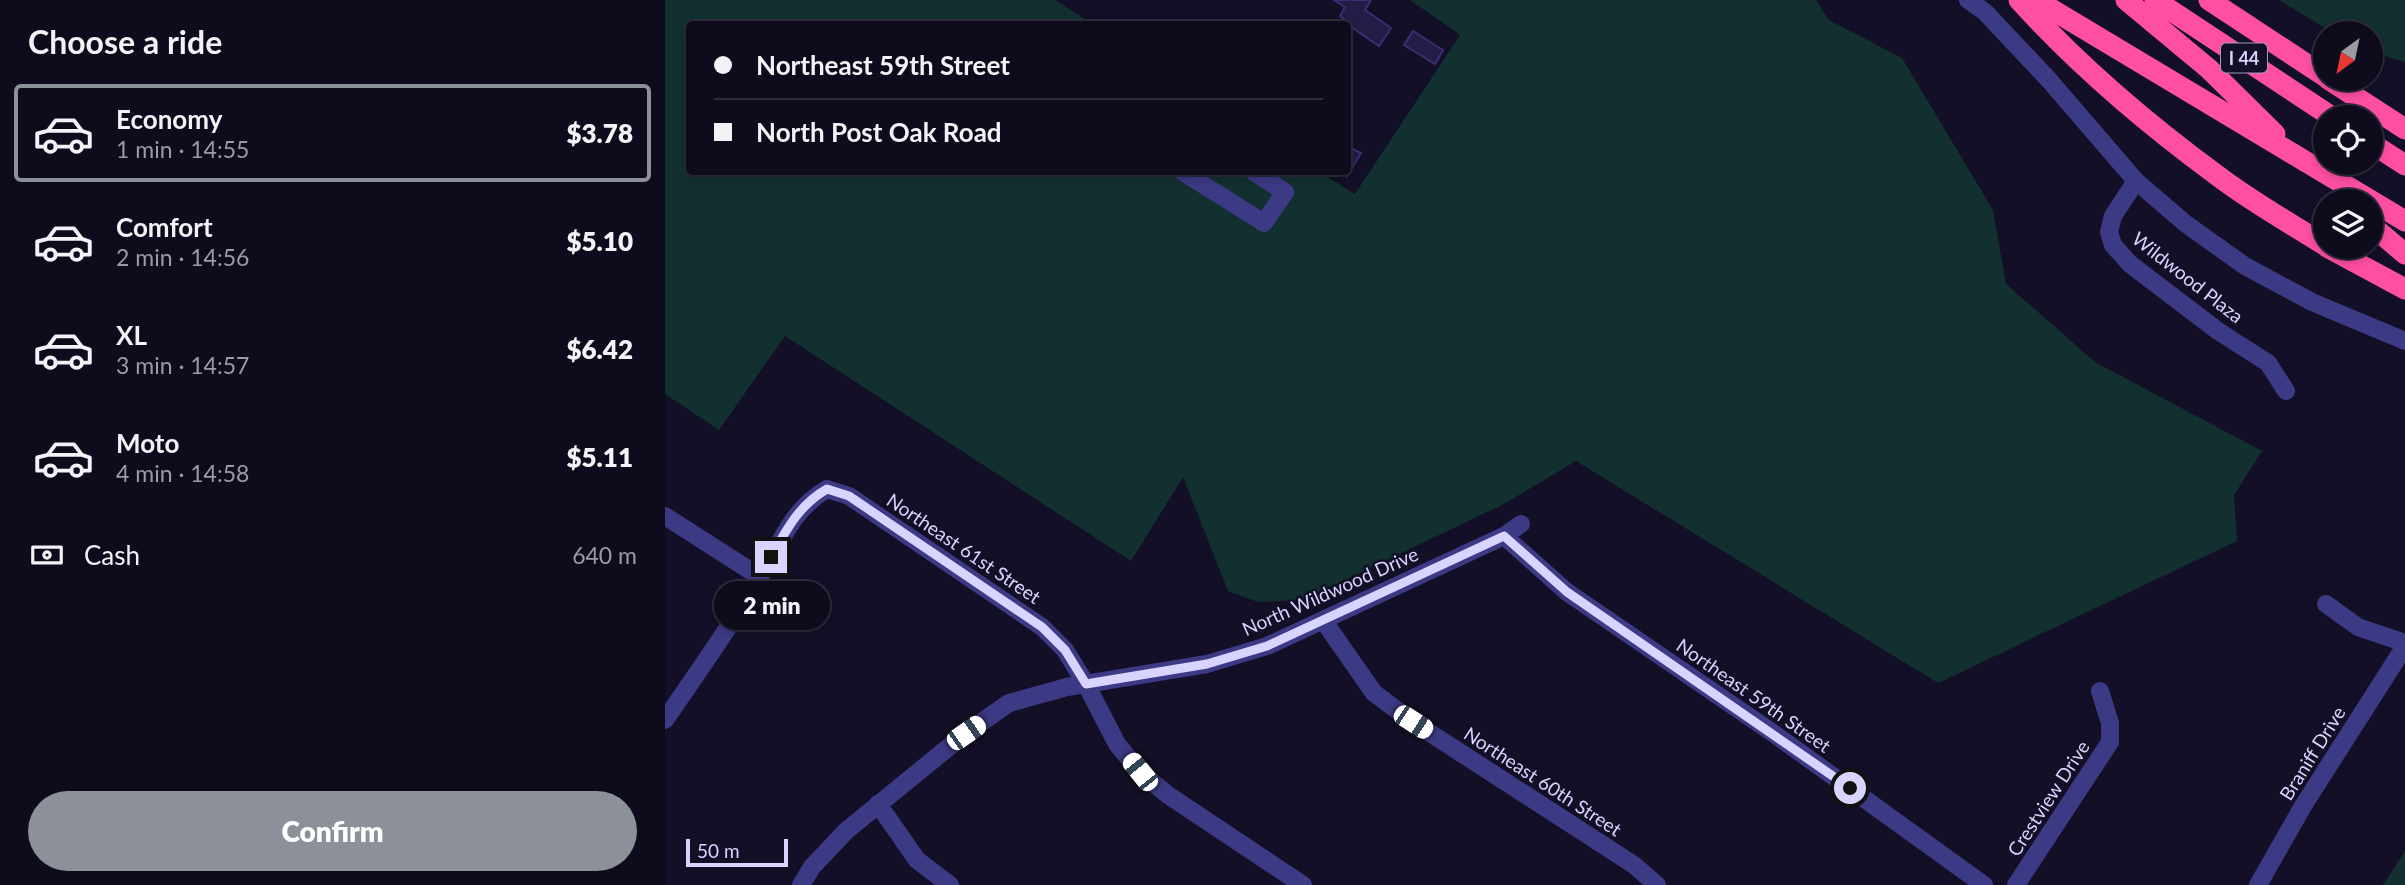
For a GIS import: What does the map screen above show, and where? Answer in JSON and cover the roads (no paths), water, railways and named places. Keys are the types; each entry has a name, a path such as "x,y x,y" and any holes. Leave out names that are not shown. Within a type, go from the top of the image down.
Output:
{"highway":[{"path":"2018,0 2055,40 2127,103 2219,177 2313,238"},
{"path":"2036,0 2405,221"},
{"path":"2126,0 2209,69 2333,189"},
{"name":"I 44","path":"2155,0 2314,105"},
{"name":"I 44","path":"2209,0 2313,69"},
{"path":"2225,0 2261,35"},
{"name":"I 44","path":"2347,91 2405,129"},
{"path":"2383,151 2405,165"},
{"path":"2383,235 2405,254"},
{"path":"2350,259 2405,289"}],"street":[{"path":"1968,0 1985,12 2049,80 2136,181 2186,224 2245,266 2312,302 2405,341"},
{"path":"1189,175 1264,223 1285,192 1262,175"},
{"name":"Wildwood Plaza","path":"2136,181 2113,216 2109,232 2113,244 2130,264 2218,331 2268,363 2286,391"},
{"name":"Northeast 61st Street","path":"760,577 794,517 811,498 827,489 849,496 1022,612 1065,650 1117,744 1140,772 1168,795 1303,885"},
{"path":"665,516 760,577 665,720"},
{"name":"North Wildwood Drive","path":"801,885 812,867 846,831 966,733 1009,703 1067,687 1207,664 1267,646 1504,536 1521,524"},
{"name":"Northeast 59th Street","path":"1504,536 1567,592 1773,733 1984,885"},
{"path":"2326,604 2358,627 2405,644"},
{"name":"Northeast 60th Street","path":"1323,620 1374,693 1413,722 1634,865 1657,885"},
{"name":"Braniff Drive","path":"2257,885 2303,806 2405,644"},
{"name":"Crestview Drive","path":"2017,885 2110,742 2110,723 2100,691"},
{"path":"878,804 917,860 950,885"}]}
